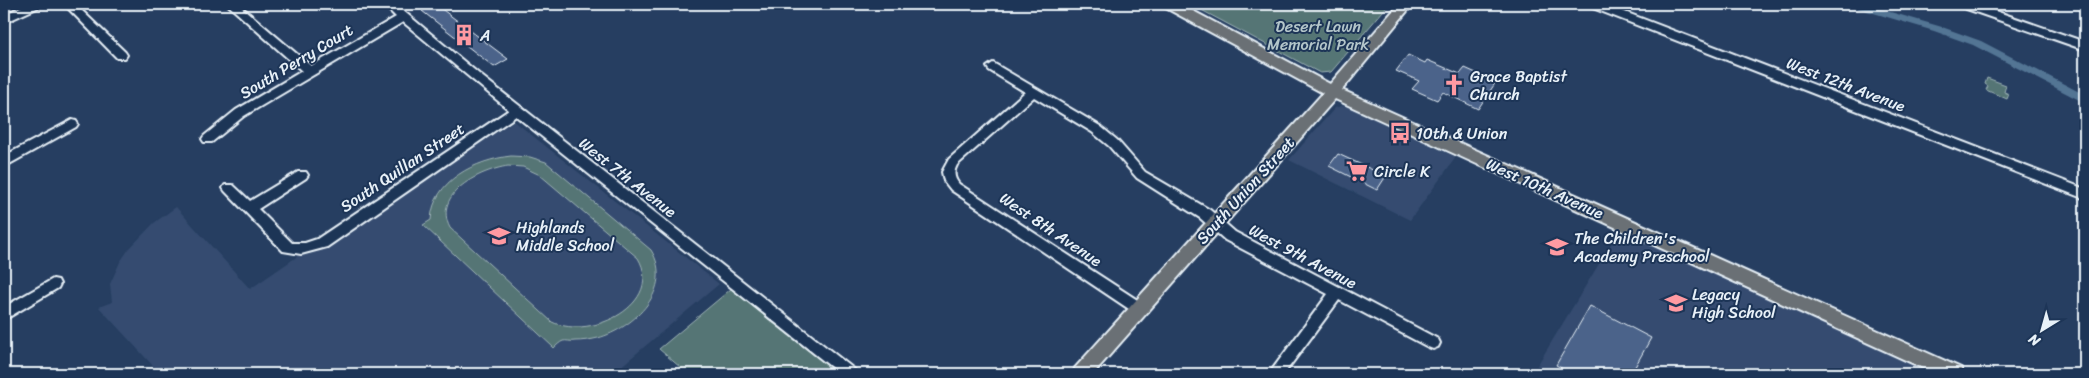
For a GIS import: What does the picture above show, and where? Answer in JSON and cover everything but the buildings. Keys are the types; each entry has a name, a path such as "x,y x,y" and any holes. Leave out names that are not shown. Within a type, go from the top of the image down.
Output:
{"main road":[{"name":"West 10th Avenue","path":"1169,4 1334,92 1954,374"},
{"name":"South Union Street","path":"1082,374 1334,92 1406,4"}],"street":[{"path":"4,19 35,4"},
{"path":"69,4 121,55"},
{"path":"232,4 310,72"},
{"name":"West 7th Avenue","path":"388,4 517,110 850,374"},
{"name":"West 12th Avenue","path":"1594,4 2085,194"},
{"path":"1965,4 2085,46"},
{"name":"South Perry Court","path":"208,139 240,113 404,17"},
{"name":"West 9th Avenue","path":"993,67 1101,133 1113,143 1141,175 1205,214 1230,236 1433,343"},
{"name":"West 8th Avenue","path":"1033,91 953,162 948,174 951,182 955,187 1140,309"},
{"name":"South Quillan Street","path":"250,208 288,248 305,249 322,243 517,110"},
{"path":"4,162 72,124"},
{"path":"230,188 250,208 302,175"},
{"path":"4,314 53,284"},
{"path":"1276,374 1337,292"}],"shaded area":[{"path":"1341,106 1348,107 1456,157 1410,220 1289,160 1335,108"},
{"name":"Highlands Middle School","path":"514,121 719,284 612,374 157,374 155,368 99,307 112,302 110,284 120,262 129,249 154,223 176,207 250,289 298,256 317,251"},
{"name":"Legacy High School","path":"1619,231 1933,374 1532,374"}],"green space":[{"name":"Desert Lawn Memorial Park","path":"1190,4 1389,4 1331,72 1320,73"},
{"path":"1987,78 2006,85 2004,92 2009,94 2007,99 1986,90 1988,86 1985,84"},
{"path":"511,156 530,157 546,162 651,250 657,265 658,279 654,292 647,305 625,326 598,338 563,341 554,348 423,225 431,220 439,194 448,183 471,167 498,158","holes":["508,166 523,167 540,175 638,258 644,274 642,290 633,303 620,314 604,322 586,326 568,327 552,322 450,228 446,215 448,204 453,194 462,185 485,172 497,168"]},
{"path":"731,289 838,374 688,374 659,349"}],"waterway":[{"path":"1853,4 1938,29 1977,43 2085,99"}],"place":[{"name":"A","path":"464,35"},
{"name":"Grace Baptist Church","path":"1454,85"},
{"name":"10th & Union","path":"1400,133"},
{"name":"Circle K","path":"1357,171"},
{"name":"Highlands Middle School","path":"499,236"},
{"name":"The Children's Academy Preschool","path":"1557,247"},
{"name":"Legacy High School","path":"1676,303"}]}
